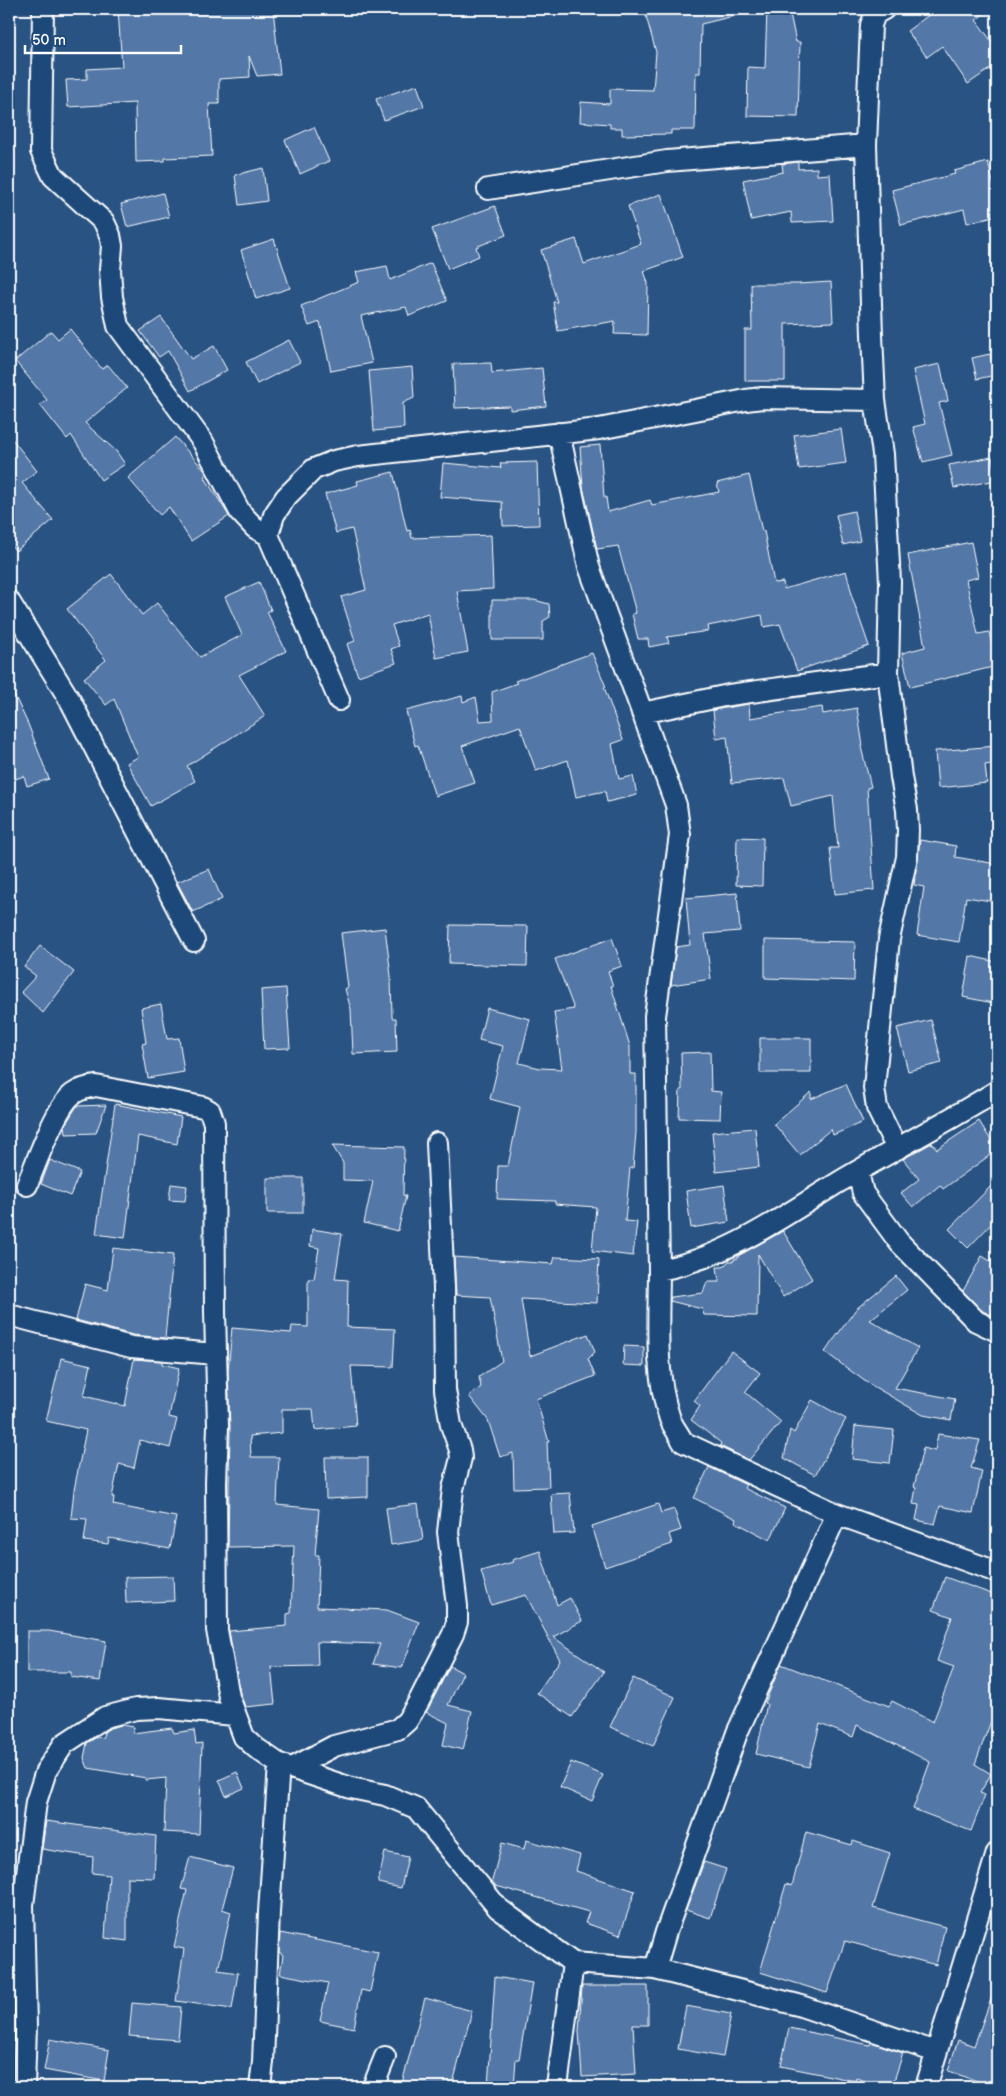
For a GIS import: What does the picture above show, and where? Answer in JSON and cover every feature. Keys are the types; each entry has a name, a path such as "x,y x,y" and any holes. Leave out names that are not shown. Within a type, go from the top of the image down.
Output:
{"street":[{"path":"44,9 41,128 42,151 46,163 53,176 104,222 110,235 112,246 110,270 112,297 118,326 203,442 240,512 254,528 268,535"},
{"path":"884,9 876,14 870,26 866,145 875,400 883,454 890,582 888,673 907,810 907,857 889,939 874,1088 877,1108 897,1149"},
{"path":"488,190 667,161 866,145"},
{"path":"339,700 268,535 274,515 286,497 314,469 334,461 358,456 599,429 762,398 875,400"},
{"path":"559,433 589,567 676,806 680,834 655,1016 659,1345 664,1397 670,1421 683,1442 837,1514 997,1572"},
{"path":"9,601 71,702 194,941"},
{"path":"642,713 729,695 888,673"},
{"path":"27,1185 62,1106 73,1094 86,1088 96,1086 204,1107 210,1110 214,1123 218,1426 216,1483 217,1630 234,1715 244,1736 256,1748 285,1766 351,1788 384,1795 416,1808 498,1908 573,1963 655,1969 798,2005 936,2052"},
{"path":"659,1270 675,1267 737,1244 997,1092"},
{"path":"285,1766 334,1746 398,1729 418,1704 453,1634 457,1622 458,1606 448,1532 453,1489 461,1458 451,1425 444,1390 444,1288 437,1143"},
{"path":"849,1177 900,1242 976,1321 997,1331"},
{"path":"9,1315 131,1347 216,1354"},
{"path":"655,1969 666,1932 737,1733 837,1514"},
{"path":"24,2087 26,2026 17,1963 36,1802 46,1770 64,1744 105,1717 136,1709 159,1708 234,1715"},
{"path":"260,2087 263,2062 269,1912 285,1766"},
{"path":"926,2087 997,1852"},
{"path":"558,2087 573,1963"},
{"path":"374,2087 385,2057"}],"building":[{"path":"118,9 273,9 280,74 257,76 249,56 250,77 219,79 219,104 209,104 212,156 165,158 165,161 136,162 135,103 68,107 66,80 87,79 87,69 122,67"},
{"path":"644,9 738,9 738,15 701,24 700,73 696,73 695,130 671,130 671,134 622,135 622,128 610,128 610,124 580,122 581,102 610,104 610,89 653,90 656,52"},
{"path":"767,9 789,9 796,42 800,42 798,117 747,116 748,67 765,68"},
{"path":"937,9 990,9 976,20 997,49 997,64 968,84 942,46 927,57 907,31"},
{"path":"417,85 424,106 384,120 376,99"},
{"path":"314,127 329,161 300,174 285,140"},
{"path":"798,162 798,169 817,168 817,175 830,174 833,221 792,223 791,212 751,220 743,180 783,172 782,164"},
{"path":"988,162 997,198 997,215 967,223 964,209 901,225 892,190 955,174 954,171"},
{"path":"263,168 267,201 239,205 235,175"},
{"path":"163,193 169,217 127,227 121,204"},
{"path":"661,194 683,257 644,271 648,283 647,335 614,334 615,321 558,331 553,302 557,302 541,250 576,239 584,264 641,244 628,206"},
{"path":"495,206 506,235 476,247 479,256 448,269 432,229"},
{"path":"274,239 290,288 256,299 241,250"},
{"path":"431,263 447,301 409,316 406,307 361,316 372,363 331,371 320,322 309,326 301,306 359,282 356,272 387,266 390,280"},
{"path":"831,282 833,322 785,324 785,381 745,381 745,330 752,330 751,284"},
{"path":"161,317 191,359 214,346 227,370 190,391 168,351 159,357 140,331"},
{"path":"70,329 102,369 108,365 127,388 85,423 116,451 125,464 101,480 71,435 67,439 40,405 47,400 15,361 51,331 58,339"},
{"path":"289,340 300,362 257,384 246,362"},
{"path":"990,354 995,375 977,379 972,358"},
{"path":"491,363 492,373 542,368 546,406 510,410 510,406 455,408 453,364"},
{"path":"940,364 948,401 939,403 952,455 923,462 913,427 925,424 913,370"},
{"path":"412,367 414,398 403,403 404,428 374,431 369,371"},
{"path":"841,429 846,463 799,469 794,435"},
{"path":"9,435 37,471 22,483 53,520 16,551 9,543"},
{"path":"175,437 205,471 206,474 204,476 229,516 191,541 169,507 160,515 128,478"},
{"path":"600,445 604,497 606,497 608,512 650,500 652,505 719,492 717,483 749,475 762,531 764,531 774,583 783,582 784,589 846,571 851,594 869,646 797,671 780,624 764,627 762,615 708,626 709,631 667,637 669,643 649,647 648,639 638,639 632,614 636,613 618,546 597,549 583,487 580,447"},
{"path":"992,457 997,480 954,488 949,465"},
{"path":"537,462 539,525 503,526 502,502 440,497 443,463 501,468 500,463"},
{"path":"393,472 407,531 410,530 412,538 491,535 493,589 457,591 468,652 436,658 428,613 392,625 399,646 391,649 396,663 358,676 347,644 355,641 341,597 366,590 352,529 336,533 325,494 358,485 357,481"},
{"path":"854,511 860,541 843,545 836,515"},
{"path":"971,542 978,577 966,580 978,634 989,632 997,666 910,687 902,653 925,647 908,555"},
{"path":"111,574 142,615 157,603 200,657 242,635 225,597 259,582 271,610 267,612 286,651 239,675 265,716 187,766 195,781 151,806 127,763 138,757 114,699 106,705 84,678 106,660 67,609"},
{"path":"492,600 534,600 549,604 550,617 543,621 543,640 492,640"},
{"path":"592,653 606,687 604,687 623,740 612,744 619,779 633,776 637,795 607,802 605,791 576,797 568,760 536,771 520,726 462,746 475,783 435,796 418,745 415,746 406,711 462,696 463,702 476,697 480,721 493,720 492,692 517,683 515,681"},
{"path":"9,684 28,724 49,779 27,786 24,776 9,781"},
{"path":"749,704 750,718 822,707 823,714 857,708 863,746 861,747 871,787 867,788 874,890 835,894 830,848 838,848 833,796 791,806 784,778 732,783 727,737 716,739 713,710"},
{"path":"997,746 997,763 985,765 987,783 938,788 935,751"},
{"path":"737,837 763,838 762,886 736,885"},
{"path":"920,840 956,846 955,857 997,864 997,902 966,897 959,942 917,935 924,887 914,885"},
{"path":"209,869 222,899 193,912 177,882"},
{"path":"737,893 740,931 705,934 711,979 671,985 676,947 690,945 686,898"},
{"path":"450,925 528,926 527,966 449,964"},
{"path":"385,928 391,976 392,1018 396,1018 397,1052 353,1054 351,1009 345,989 348,987 341,933"},
{"path":"612,938 622,966 608,971 630,1046 630,1074 636,1074 636,1132 633,1168 630,1168 625,1221 637,1222 633,1256 592,1251 596,1207 555,1204 555,1201 497,1199 498,1166 508,1166 520,1107 490,1099 503,1046 479,1040 487,1008 530,1019 519,1063 540,1068 562,1069 554,1012 574,1009 555,959"},
{"path":"765,940 855,942 854,981 765,978"},
{"path":"40,946 74,972 43,1013 21,992 36,976 24,967"},
{"path":"970,956 997,962 997,984 993,1003 963,997"},
{"path":"286,988 290,1048 264,1049 261,990"},
{"path":"161,1004 167,1039 179,1038 184,1072 148,1078 142,1044 146,1043 141,1008"},
{"path":"931,1020 942,1063 908,1071 897,1028"},
{"path":"760,1038 811,1038 811,1073 760,1073"},
{"path":"710,1052 711,1091 721,1092 720,1119 679,1118 680,1090 682,1090 681,1053"},
{"path":"846,1084 863,1122 833,1135 831,1129 800,1155 774,1124 811,1092 811,1099"},
{"path":"115,1104 181,1117 177,1144 138,1136 125,1238 96,1234"},
{"path":"106,1105 96,1133 66,1134 65,1125 77,1106"},
{"path":"979,1121 997,1150 943,1189 940,1185 913,1207 901,1193 919,1179 903,1159 932,1143 937,1149"},
{"path":"755,1128 759,1167 716,1172 712,1132"},
{"path":"332,1145 404,1147 403,1195 406,1196 398,1231 364,1223 373,1181 343,1180 343,1163"},
{"path":"50,1160 80,1172 70,1196 41,1184"},
{"path":"267,1178 303,1178 303,1213 267,1213"},
{"path":"997,1180 997,1218 968,1248 949,1229"},
{"path":"171,1184 187,1186 185,1201 169,1200"},
{"path":"724,1185 729,1222 691,1228 686,1191"},
{"path":"312,1229 342,1234 335,1279 348,1280 347,1327 395,1329 393,1367 351,1366 356,1426 315,1430 313,1409 282,1409 282,1433 250,1436 251,1457 279,1457 277,1505 319,1509 315,1555 319,1555 317,1607 387,1610 419,1622 402,1668 373,1664 380,1644 317,1642 318,1666 271,1667 275,1704 245,1707 240,1694 229,1631 287,1626 287,1614 291,1613 294,1546 228,1547 230,1426 228,1371 232,1328 291,1333 292,1326 308,1327 308,1279 314,1279 319,1248 310,1246"},
{"path":"783,1231 812,1279 783,1297 758,1254 757,1316 704,1315 702,1309 670,1301 671,1297 703,1293 707,1282 719,1282 717,1267 723,1267 729,1261 734,1261 738,1256"},
{"path":"113,1248 173,1255 165,1338 133,1335 76,1320 85,1284 108,1290"},
{"path":"982,1256 997,1265 997,1305 991,1315 981,1310 963,1291"},
{"path":"454,1257 553,1264 555,1257 599,1259 597,1303 521,1299 530,1356 588,1334 595,1352 588,1359 595,1376 536,1399 549,1442 547,1442 549,1487 514,1488 513,1453 500,1457 488,1420 469,1396 481,1387 479,1377 502,1361 490,1297 456,1295"},
{"path":"896,1276 907,1290 870,1320 918,1348 895,1388 955,1399 951,1420 923,1415 866,1382 825,1352 856,1309"},
{"path":"624,1346 644,1347 644,1366 623,1365"},
{"path":"731,1351 760,1373 745,1392 781,1422 749,1460 720,1446 721,1443 691,1420 700,1406 694,1401"},
{"path":"61,1358 91,1365 84,1396 125,1406 134,1359 162,1361 162,1364 179,1368 169,1417 177,1419 170,1448 140,1440 134,1468 119,1464 112,1497 114,1497 113,1505 176,1517 170,1549 109,1538 108,1544 84,1541 87,1519 71,1518 74,1490 86,1430 46,1421"},
{"path":"812,1400 846,1419 815,1475 784,1458 790,1430 794,1433"},
{"path":"855,1426 894,1430 890,1463 852,1459"},
{"path":"938,1434 980,1440 971,1468 982,1471 973,1513 940,1506 935,1524 916,1520 919,1505 913,1504 916,1488 914,1487 923,1448 935,1451"},
{"path":"325,1457 368,1457 368,1497 326,1499"},
{"path":"709,1467 746,1485 744,1488 785,1508 770,1540 735,1522 736,1519 694,1498"},
{"path":"570,1493 574,1533 554,1534 551,1494"},
{"path":"418,1504 423,1540 391,1545 386,1508"},
{"path":"658,1504 661,1513 674,1509 681,1530 669,1534 672,1544 605,1567 592,1526"},
{"path":"540,1551 557,1605 570,1598 582,1621 553,1637 604,1672 572,1717 537,1693 560,1660 526,1595 491,1605 481,1571 513,1562 512,1560"},
{"path":"173,1576 174,1601 126,1603 125,1577"},
{"path":"945,1577 997,1596 997,1705 975,1764 991,1774 980,1793 985,1795 971,1831 913,1809 930,1762 857,1725 853,1737 820,1724 809,1767 756,1754 767,1704 765,1703 781,1664 889,1706 892,1701 933,1722 954,1667 937,1661 952,1617 933,1610"},
{"path":"27,1631 49,1631 106,1641 100,1681 71,1677 71,1672 27,1672"},
{"path":"450,1666 463,1673 448,1705 472,1711 463,1750 443,1745 448,1723 426,1712"},
{"path":"633,1678 675,1697 653,1746 610,1727"},
{"path":"122,1725 134,1727 133,1733 172,1728 174,1733 194,1730 196,1744 202,1743 199,1834 164,1832 166,1778 146,1780 146,1778 88,1768 84,1758 87,1743 97,1737 103,1738 104,1732 110,1728"},
{"path":"571,1762 603,1775 592,1801 560,1787"},
{"path":"237,1772 244,1788 226,1796 219,1780"},
{"path":"46,1821 156,1836 154,1878 127,1877 127,1941 105,1938 109,1875 92,1873 93,1857 42,1849"},
{"path":"806,1832 852,1845 853,1841 890,1853 873,1908 945,1927 936,1965 845,1941 827,1993 760,1972 786,1884 792,1886"},
{"path":"526,1840 580,1855 576,1871 635,1891 620,1935 585,1923 589,1912 496,1886 492,1881 502,1843 524,1849"},
{"path":"385,1852 408,1857 401,1888 378,1883"},
{"path":"190,1857 233,1868 222,1909 231,1912 218,1970 238,1973 232,2009 176,2001 184,1949 174,1947 187,1890 181,1889"},
{"path":"704,1862 726,1869 710,1918 686,1910"},
{"path":"280,1933 378,1952 370,1992 361,1990 354,2028 320,2021 328,1983 280,1974 283,1955 279,1952"},
{"path":"495,1977 532,1983 519,2059 516,2059 514,2087 488,2087"},
{"path":"582,1986 648,1986 648,2025 633,2025 636,2074 582,2077 579,2031"},
{"path":"995,1988 997,1988 997,2071 992,2086 948,2071 958,2040 974,2046"},
{"path":"425,1998 472,2011 452,2087 417,2087 402,2083"},
{"path":"132,2003 181,2007 178,2040 129,2036"},
{"path":"686,2006 731,2014 723,2057 678,2049"},
{"path":"789,2028 870,2045 871,2042 903,2053 892,2087 884,2087 856,2078 855,2081 781,2066"},
{"path":"50,2039 109,2050 104,2081 44,2070"}]}
